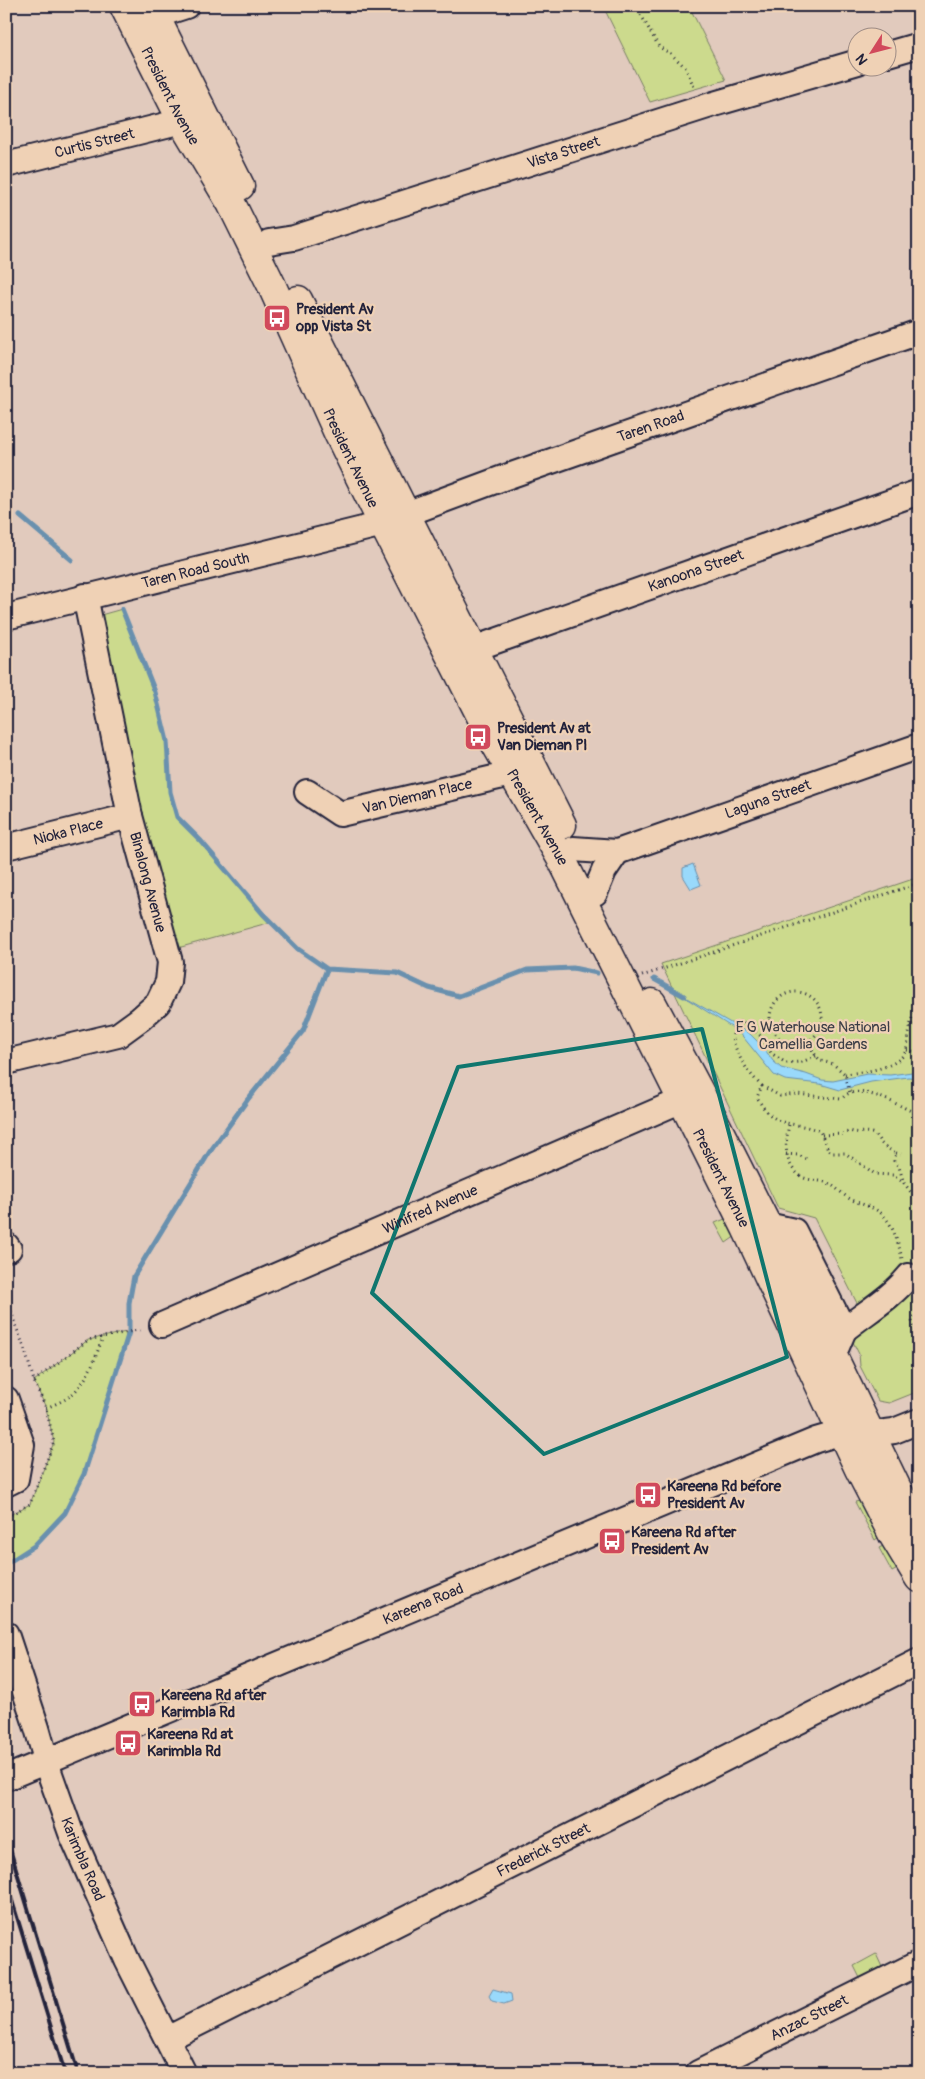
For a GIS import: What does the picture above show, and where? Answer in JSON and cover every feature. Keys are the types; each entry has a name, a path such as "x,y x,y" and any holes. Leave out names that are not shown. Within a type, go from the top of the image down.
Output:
{"main road":[{"name":"President Avenue","path":"140,13 194,118 231,203 271,284 338,433 395,519 473,649 521,770 552,841 689,1096 767,1225 919,1534"},
{"name":"President Avenue","path":"194,118 269,242 395,519 521,770 574,849 639,978 689,1096 844,1436 893,1535 919,1578"},
{"path":"844,1436 870,1434"}],"street":[{"path":"140,13 186,6"},
{"path":"898,51 919,45"},
{"name":"Vista Street","path":"269,242 294,238 714,104 848,65"},
{"name":"Curtis Street","path":"6,165 194,118"},
{"name":"Taren Road","path":"395,519 503,478 919,332"},
{"name":"Kanoona Street","path":"473,649 919,492"},
{"name":"Taren Road South","path":"6,617 395,519"},
{"name":"Binalong Avenue","path":"6,1062 118,1035 158,1003 168,982 170,962 130,816 85,596"},
{"name":"Laguna Street","path":"574,849 617,852 919,746"},
{"name":"Van Dieman Place","path":"306,792 340,814 521,770"},
{"name":"Nioka Place","path":"6,847 130,816"},
{"path":"595,893 604,871 617,852"},
{"name":"Winifred Avenue","path":"162,1325 649,1116 689,1096"},
{"path":"767,1225 794,1232 844,1330"},
{"path":"833,1356 844,1330 891,1294 910,1276"},
{"path":"6,1399 22,1445 16,1479 6,1484"},
{"path":"870,1434 894,1431 919,1421"},
{"name":"Kareena Road","path":"6,1778 819,1438 844,1436"},
{"name":"Karimbla Road","path":"6,1634 38,1728 46,1762 71,1833 128,1960 184,2073"},
{"name":"Frederick Street","path":"167,2039 919,1661"},
{"name":"Anzac Street","path":"698,2073 919,1963"}],"path":[{"path":"636,6 659,46 685,67 692,79 698,97 714,104"},
{"path":"639,978 919,883"},
{"path":"800,992 815,1000 820,1007 822,1024 818,1032 807,1041 795,1044 787,1042 774,1031 771,1023 773,1007 784,995 800,992"},
{"path":"845,1074 880,1069 893,1063 907,1050 912,1013 919,1002"},
{"path":"816,1056 802,1062 786,1063 771,1053 762,1037 743,1022 738,1022 733,1033 735,1045 745,1066 762,1086 780,1096 797,1094 841,1099 850,1093 863,1092 893,1102 919,1114"},
{"path":"909,1028 919,1024"},
{"path":"807,1041 816,1056 822,1061 833,1064 845,1074 850,1093"},
{"path":"907,1050 919,1053"},
{"path":"762,1086 757,1097 762,1108 777,1121 820,1131 828,1150 832,1153 845,1153 875,1174 893,1175 904,1183 919,1203"},
{"path":"789,1124 786,1154 794,1169 803,1177 827,1182 846,1196 884,1216 893,1229 904,1266 910,1276"},
{"path":"822,1135 843,1134 850,1131 856,1134 872,1133 887,1149 901,1154"},
{"path":"896,1153 894,1161 899,1168 904,1183"},
{"path":"786,1154 798,1155 809,1160"},
{"path":"919,1315 914,1317 912,1321 919,1343"},
{"path":"34,1381 88,1340 132,1331"},
{"path":"46,1408 68,1397 83,1382 103,1337"}],"highlighted area":[{"path":"702,1029 787,1357 544,1454 372,1293 458,1067"}],"green space":[{"path":"603,6 689,6 726,80 650,102"},
{"path":"122,609 155,692 167,741 170,792 177,817 201,841 271,922 167,951 90,618"},
{"name":"E G Waterhouse National Camellia Gardens","path":"919,877 919,1391 889,1403 878,1401 860,1366 859,1354 851,1338 864,1317 814,1218 778,1208 661,964"},
{"path":"725,1219 736,1236 726,1243 715,1223"},
{"path":"126,1332 125,1344 84,1474 65,1513 34,1546 6,1564 6,1517 30,1504 54,1442 46,1408 34,1381 88,1340"},
{"path":"865,1500 882,1535 875,1540 855,1502"},
{"path":"887,1544 901,1567 892,1572 879,1548"},
{"path":"876,1954 882,1967 860,1978 854,1966"}],"water":[{"path":"693,864 701,885 691,889 683,876 683,868"},
{"path":"678,993 750,1034 781,1068 822,1080 833,1081 867,1074 890,1075 919,1071 919,1078 908,1077 871,1082 840,1090 820,1084 785,1080 774,1075 739,1032"},
{"path":"493,1989 511,1994 512,2001 504,2004 492,2001 489,1996"}],"waterway":[{"path":"20,516 72,560"},
{"path":"122,609 155,692 167,741 170,792 177,817 201,841 263,914 298,949 327,969 397,973 429,988 459,996 527,970 573,968 597,973"},
{"path":"6,1564 34,1546 65,1513 84,1474 129,1332 129,1303 134,1276 209,1153 248,1099 303,1031 327,969"},
{"path":"654,979 684,996"}],"railway":[{"path":"6,1836 78,2073"},
{"path":"6,1881 65,2073"}],"place":[{"name":"President Av opp Vista St","path":"277,318"},
{"name":"President Av at Van Dieman Pl","path":"478,737"},
{"name":"Kareena Rd before President Av","path":"648,1495"},
{"name":"Kareena Rd after President Av","path":"612,1541"},
{"name":"Kareena Rd after Karimbla Rd","path":"142,1704"},
{"name":"Kareena Rd at Karimbla Rd","path":"128,1743"}]}
